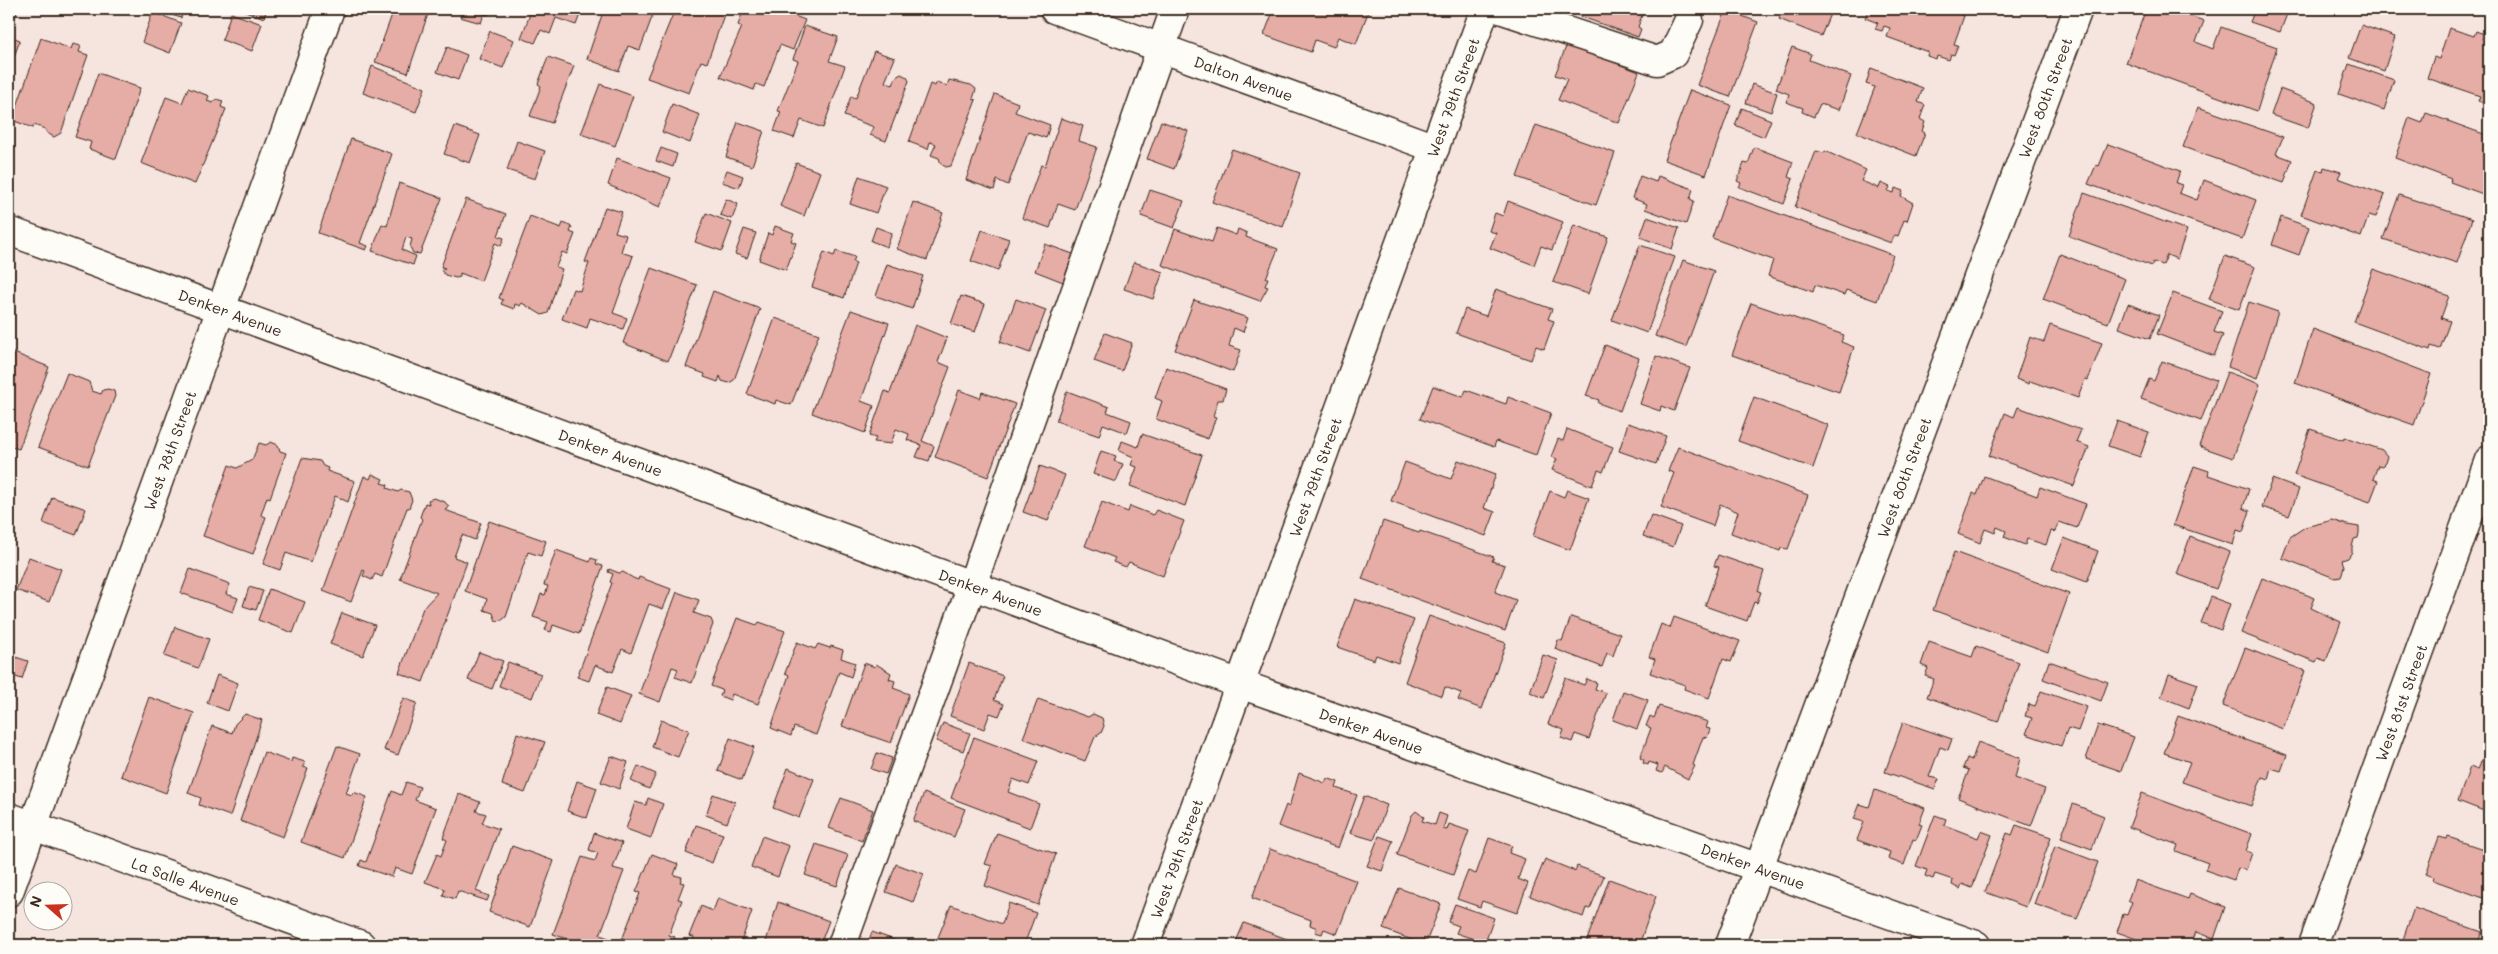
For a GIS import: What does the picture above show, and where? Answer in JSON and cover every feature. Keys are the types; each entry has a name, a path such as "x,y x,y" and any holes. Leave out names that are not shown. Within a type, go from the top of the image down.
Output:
{"street":[{"name":"West 78th Street","path":"9,892 21,821 223,309 330,9"},
{"name":"Dalton Avenue","path":"1054,9 1435,148"},
{"path":"842,945 972,585 1175,9"},
{"name":"West 79th Street","path":"1145,945 1485,9"},
{"path":"1500,9 1657,61 1672,54 1688,20"},
{"name":"West 80th Street","path":"1730,945 2078,9"},
{"name":"Denker Avenue","path":"9,231 1240,684 1976,945"},
{"name":"West 81st Street","path":"2313,945 2489,460"},
{"name":"La Salle Avenue","path":"21,821 361,945"}],"building":[{"path":"9,9 18,9 9,34"},
{"path":"160,9 184,9 181,18 159,11"},
{"path":"240,9 267,9 264,18"},
{"path":"394,9 412,9 428,14 408,73 375,62"},
{"path":"463,9 490,9 488,15 484,14 481,23 460,17"},
{"path":"532,9 582,9 576,25 556,18 550,34 541,30 535,43 521,38"},
{"path":"604,9 655,9 640,50 628,46 619,71 587,59"},
{"path":"675,9 726,9 707,63 701,61 689,93 647,78"},
{"path":"744,9 761,9 779,15 781,11 805,20 793,50 780,45 764,87 756,84 754,90 720,77 742,27 738,25"},
{"path":"1274,9 1369,10 1356,44 1338,37 1334,47 1315,40 1311,52 1264,35"},
{"path":"1581,9 1644,9 1638,27 1641,29 1638,37 1579,16"},
{"path":"1783,9 1832,9 1821,36 1779,19"},
{"path":"1869,9 1944,9 1964,16 1954,44 1958,45 1954,55 1951,54 1949,60 1937,56 1936,59 1927,56 1928,52 1887,37 1890,28 1884,26 1882,31 1875,29 1878,23 1865,18"},
{"path":"2146,9 2170,9 2204,21 2196,42 2213,49 2221,27 2277,47 2257,111 2126,63"},
{"path":"2255,9 2289,9 2280,32 2250,22"},
{"path":"1726,10 1758,22 1730,97 1697,85"},
{"path":"153,12 181,23 170,53 142,42"},
{"path":"231,13 262,24 252,51 222,40"},
{"path":"2361,25 2395,37 2384,71 2349,58"},
{"path":"805,26 838,37 829,61 845,66 823,128 801,120 794,138 774,131 781,112 778,111 798,61 793,59"},
{"path":"2449,28 2474,36 2476,31 2484,34 2482,39 2489,42 2489,105 2478,101 2480,96 2427,78 2434,57 2439,59"},
{"path":"490,31 514,40 503,68 479,59"},
{"path":"9,36 20,40 9,71"},
{"path":"41,38 71,49 73,44 81,46 79,52 88,55 61,133 54,137 47,133 45,129 34,125 33,128 9,119 12,107 16,109"},
{"path":"1567,44 1639,72 1619,123 1558,100 1567,79 1555,75"},
{"path":"447,47 467,55 458,80 437,72"},
{"path":"1792,47 1811,54 1809,60 1851,76 1839,110 1820,104 1814,117 1802,112 1803,108 1786,102 1789,94 1776,89"},
{"path":"874,51 895,58 885,82 893,85 896,77 901,74 907,77 909,81 886,141 870,135 874,127 844,116 851,96 856,98"},
{"path":"548,57 574,66 552,123 530,116 541,86 538,84"},
{"path":"2349,64 2394,80 2384,110 2339,94"},
{"path":"372,66 425,88 416,112 363,93"},
{"path":"1871,68 1923,88 1918,102 1925,105 1920,119 1925,122 1922,131 1925,133 1916,156 1857,133 1875,87 1866,84"},
{"path":"98,73 140,88 116,159 89,149 91,142 75,137"},
{"path":"949,80 971,85 976,89 973,99 976,100 951,166 946,167 941,164 939,158 931,155 936,144 930,142 928,149 909,142 930,84 935,86 937,82 947,86"},
{"path":"600,84 633,96 615,146 581,134"},
{"path":"1752,84 1777,93 1771,112 1746,103"},
{"path":"188,88 209,96 207,101 213,103 216,99 223,101 221,107 226,109 195,184 141,163 166,97 182,103"},
{"path":"2280,89 2317,103 2308,128 2271,115"},
{"path":"1690,90 1731,105 1706,175 1664,160"},
{"path":"995,94 1018,103 1015,112 1050,125 1046,138 1028,132 1008,185 997,180 994,190 966,180"},
{"path":"672,104 700,115 690,143 662,132"},
{"path":"2198,107 2283,137 2276,154 2292,160 2284,183 2183,147"},
{"path":"1742,108 1771,120 1764,137 1735,125"},
{"path":"2426,113 2489,136 2489,178 2483,194 2450,182 2451,179 2395,158 2409,118 2422,123"},
{"path":"1061,118 1083,126 1079,141 1097,147 1075,210 1058,204 1050,228 1022,218 1041,165 1045,166"},
{"path":"1161,121 1188,131 1174,169 1147,159"},
{"path":"738,122 764,131 752,166 726,157"},
{"path":"1536,125 1615,153 1596,205 1517,177"},
{"path":"455,126 480,135 470,163 444,154"},
{"path":"351,139 392,154 360,243 368,246 366,250 318,233"},
{"path":"517,141 545,151 535,179 507,170"},
{"path":"2108,144 2180,171 2176,183 2182,185 2179,193 2197,200 2204,180 2256,200 2242,239 2088,184 2096,165 2099,166"},
{"path":"1754,147 1793,162 1788,177 1793,179 1784,204 1739,187 1741,183 1737,181 1744,163 1748,164"},
{"path":"661,148 677,154 673,167 656,161"},
{"path":"1232,149 1300,173 1283,227 1212,202"},
{"path":"1816,151 1824,153 1825,151 1866,170 1861,181 1879,188 1881,183 1890,187 1888,191 1894,193 1895,188 1903,191 1901,196 1913,203 1907,221 1904,220 1898,236 1895,235 1891,243 1795,207"},
{"path":"617,158 671,178 660,207 608,185"},
{"path":"796,163 820,172 804,216 780,206"},
{"path":"2324,167 2341,172 2338,178 2385,195 2376,217 2369,215 2361,237 2301,215 2317,170 2323,172"},
{"path":"727,170 743,176 739,188 722,182"},
{"path":"859,176 886,186 876,213 850,204"},
{"path":"1640,176 1656,182 1658,176 1693,189 1690,199 1694,201 1686,224 1645,209 1647,204 1632,198"},
{"path":"399,183 442,198 420,254 413,253 410,247 412,239 406,237 402,250 416,256 413,265 372,251 382,224 387,226"},
{"path":"1150,190 1184,201 1174,228 1141,216"},
{"path":"2084,193 2187,230 2177,259 2167,255 2163,265 2153,262 2152,266 2069,236"},
{"path":"1727,195 1893,255 1877,301 1846,290 1844,295 1815,285 1813,292 1768,276 1773,260 1712,238"},
{"path":"2399,195 2472,219 2457,263 2383,239"},
{"path":"466,199 506,214 498,236 504,238 501,246 495,243 481,281 460,273 460,277 456,278 445,275 441,270 445,268 441,267"},
{"path":"726,199 738,204 732,219 720,215"},
{"path":"1508,201 1563,222 1552,250 1541,246 1534,265 1490,248 1496,233 1489,231 1495,213 1503,216"},
{"path":"913,202 943,213 927,260 897,249"},
{"path":"605,207 622,212 615,232 626,235 621,252 633,256 613,313 627,318 623,329 590,318 587,328 562,319 573,289 580,291 589,263 585,262"},
{"path":"706,213 732,223 722,251 695,242"},
{"path":"530,216 561,228 563,223 572,227 570,232 575,234 567,254 562,252 556,267 562,269 548,313 542,315 522,303 520,306 515,304 514,309 501,304 503,300 499,298"},
{"path":"1647,217 1679,228 1672,249 1640,237"},
{"path":"2281,217 2309,227 2299,255 2272,245"},
{"path":"1574,225 1608,237 1588,294 1553,282"},
{"path":"775,226 794,233 791,241 796,243 786,270 759,260 768,233 772,235"},
{"path":"876,227 892,233 887,247 871,241"},
{"path":"1217,228 1236,235 1238,229 1247,233 1246,237 1278,249 1266,278 1268,278 1265,286 1268,287 1260,301 1162,265 1175,229 1212,242"},
{"path":"744,229 756,233 747,258 735,254"},
{"path":"982,230 1009,239 998,271 971,261"},
{"path":"1045,244 1073,254 1063,282 1035,271"},
{"path":"1640,245 1675,257 1647,333 1612,320"},
{"path":"836,251 855,257 853,262 856,263 844,298 812,287 824,252 834,256"},
{"path":"2060,254 2125,279 2108,323 2043,299"},
{"path":"2225,256 2255,267 2239,310 2209,299"},
{"path":"1683,260 1714,271 1686,347 1655,336"},
{"path":"1134,262 1163,272 1153,299 1124,289"},
{"path":"887,264 923,276 912,309 876,296"},
{"path":"651,268 697,285 668,361 623,343"},
{"path":"2373,269 2449,296 2441,318 2450,321 2440,349 2431,346 2430,350 2354,322"},
{"path":"1496,289 1552,309 1548,319 1554,321 1544,349 1536,346 1531,360 1456,333 1465,309 1486,316"},
{"path":"713,291 760,309 734,380 729,383 722,381 720,376 718,382 704,377 705,374 686,367"},
{"path":"2173,293 2222,311 2214,332 2223,335 2214,356 2157,334"},
{"path":"961,296 985,304 975,332 951,324"},
{"path":"1016,299 1046,310 1030,353 1000,342"},
{"path":"1194,300 1248,318 1243,332 1234,328 1229,346 1241,350 1233,372 1175,350"},
{"path":"2249,302 2278,312 2257,378 2228,367"},
{"path":"1751,303 1844,335 1841,342 1854,347 1839,392 1732,355"},
{"path":"2128,304 2159,315 2150,339 2119,328"},
{"path":"851,310 889,323 861,401 874,406 865,433 812,413"},
{"path":"775,318 819,334 791,405 776,400 775,404 747,394"},
{"path":"915,325 947,338 938,362 950,367 922,441 934,446 929,461 916,457 921,445 907,440 909,434 896,429 891,444 874,442 876,438 869,436 885,391 890,393"},
{"path":"2050,325 2102,343 2088,380 2085,379 2078,398 2030,381 2029,384 2016,379 2030,337 2044,342"},
{"path":"2313,329 2431,374 2414,425 2295,383"},
{"path":"1105,333 1132,343 1122,371 1094,361"},
{"path":"1605,345 1639,358 1620,411 1598,403 1599,400 1586,396"},
{"path":"9,351 49,367 19,449 9,446"},
{"path":"1656,356 1690,368 1674,411 1661,406 1660,411 1640,404"},
{"path":"2162,361 2216,380 2201,421 2141,399 2149,379 2154,381"},
{"path":"1166,367 1226,389 1223,400 1218,400 1213,416 1216,417 1208,439 1156,419 1162,401 1155,398"},
{"path":"2227,372 2260,384 2233,458 2199,446"},
{"path":"67,373 89,382 92,391 101,394 103,390 114,391 115,396 88,466 38,447"},
{"path":"1433,386 1463,397 1466,390 1506,404 1508,397 1551,413 1536,455 1496,441 1494,447 1420,419"},
{"path":"959,390 980,398 982,392 1015,404 988,477 935,457"},
{"path":"1067,391 1109,407 1107,412 1131,421 1127,433 1103,424 1099,436 1056,421"},
{"path":"1754,397 1828,425 1813,468 1738,441"},
{"path":"2018,407 2081,430 2076,442 2089,447 2074,486 1989,456 2005,413 2014,417"},
{"path":"2117,421 2149,432 2140,457 2108,446"},
{"path":"1628,423 1666,436 1656,464 1619,451"},
{"path":"1567,429 1613,447 1603,472 1598,470 1592,486 1552,470 1557,459 1551,457 1558,439 1563,441"},
{"path":"2310,429 2344,440 2345,437 2382,450 2387,456 2382,466 2378,465 2373,479 2378,481 2370,502 2294,475"},
{"path":"1142,434 1202,455 1185,506 1130,486 1137,467 1131,465 1134,457 1119,451 1122,441 1138,447"},
{"path":"271,442 278,445 280,451 286,453 270,498 267,497 261,515 266,517 253,554 203,536 229,465 237,468 252,460 259,443 266,445"},
{"path":"1678,447 1808,495 1788,549 1781,548 1780,551 1731,533 1738,512 1720,504 1713,526 1661,507 1674,473 1668,471"},
{"path":"1101,451 1116,456 1114,461 1123,464 1116,482 1093,474"},
{"path":"302,458 320,461 323,466 328,468 327,471 355,481 348,502 335,496 311,562 286,553 280,570 263,564"},
{"path":"1458,460 1496,474 1484,508 1495,512 1486,536 1391,501 1405,462 1451,479"},
{"path":"1040,466 1065,475 1048,521 1023,512"},
{"path":"2194,466 2209,471 2208,475 2249,489 2243,508 2250,511 2243,532 2237,530 2233,545 2173,525"},
{"path":"372,474 383,479 381,483 388,485 387,488 398,492 401,490 409,492 412,500 409,508 407,508 382,577 375,574 372,580 363,576 365,571 363,570 351,602 323,591 364,476 370,479"},
{"path":"1984,476 2037,496 2040,487 2086,504 2077,528 2059,522 2055,532 2051,531 2046,545 2027,539 2025,545 2004,537 2006,531 1997,527 1995,533 1985,529 1980,543 1958,534 1973,493 1977,495"},
{"path":"2272,479 2299,489 2289,516 2262,507"},
{"path":"1567,490 1589,498 1570,550 1533,536 1550,491 1564,497"},
{"path":"52,497 86,509 76,535 43,523"},
{"path":"434,498 445,502 449,507 445,510 481,523 475,540 462,535 454,557 467,562 423,682 399,673 423,608 437,593 400,579 422,519 420,517 425,503 429,504 428,500"},
{"path":"1102,502 1128,512 1130,506 1153,515 1156,510 1184,521 1163,576 1129,562 1126,567 1113,562 1115,558 1085,546"},
{"path":"1651,515 1681,526 1673,547 1643,536"},
{"path":"2333,520 2359,527 2358,538 2354,539 2352,552 2348,558 2342,560 2344,566 2341,577 2335,578 2282,558 2290,537 2305,527"},
{"path":"489,521 546,541 541,556 528,552 506,617 496,621 493,613 484,610 487,599 465,591"},
{"path":"1383,521 1419,533 1420,531 1494,557 1492,561 1505,565 1495,592 1516,600 1505,631 1362,579"},
{"path":"2190,537 2230,552 2216,589 2177,574"},
{"path":"2064,538 2098,551 2087,582 2052,569"},
{"path":"556,550 590,562 591,558 597,560 596,564 603,566 579,634 553,625 551,632 545,630 548,622 533,617 541,594 545,595 548,586 544,585"},
{"path":"1954,552 2069,594 2048,652 1933,610"},
{"path":"1718,555 1764,571 1758,591 1761,592 1757,603 1754,602 1747,621 1705,606 1719,567 1714,566"},
{"path":"29,557 61,569 49,602 16,590"},
{"path":"190,569 230,584 226,594 238,598 233,612 181,593"},
{"path":"609,569 619,573 623,572 638,580 639,577 671,589 663,609 649,604 631,653 622,649 613,672 595,665 589,681 577,677 612,583 610,582 613,574 608,572"},
{"path":"2262,578 2315,598 2311,608 2341,622 2326,661 2318,658 2316,662 2241,633"},
{"path":"249,587 263,591 256,610 243,606"},
{"path":"269,589 305,602 293,633 258,620"},
{"path":"677,592 699,600 694,613 711,619 713,624 692,683 675,677 678,669 672,667 660,702 639,694"},
{"path":"2211,597 2230,604 2221,630 2201,623"},
{"path":"1355,599 1414,620 1398,663 1376,655 1374,660 1337,647"},
{"path":"342,613 375,625 363,656 330,644"},
{"path":"1429,616 1506,643 1482,709 1458,700 1461,693 1445,687 1442,696 1405,682"},
{"path":"1571,617 1620,634 1613,656 1607,653 1602,667 1555,649 1558,640 1562,641"},
{"path":"1674,617 1740,641 1731,662 1723,659 1709,698 1684,689 1685,685 1650,673 1655,659 1649,657 1661,624 1670,628"},
{"path":"737,618 757,625 759,622 785,631 758,704 732,694 730,700 720,696 722,690 711,686"},
{"path":"175,627 209,639 198,668 164,656"},
{"path":"797,642 815,649 818,644 843,650 841,658 855,663 851,677 839,672 816,735 794,727 791,736 771,728 789,675 785,673"},
{"path":"1929,642 1972,657 1976,646 2019,662 1998,722 1927,697 1934,679 1925,676 1928,668 1921,665"},
{"path":"2245,648 2305,671 2283,729 2223,706"},
{"path":"479,652 503,661 492,689 468,680"},
{"path":"9,655 28,661 22,679 9,675"},
{"path":"1543,655 1558,660 1544,698 1530,692"},
{"path":"2049,661 2108,682 2101,701 2043,679"},
{"path":"508,662 541,674 532,698 499,686"},
{"path":"864,663 875,667 876,664 891,673 889,679 895,681 893,688 909,694 891,743 842,726"},
{"path":"969,663 1003,676 994,700 1004,704 999,716 990,713 984,729 950,716"},
{"path":"2169,674 2198,684 2189,708 2161,697"},
{"path":"217,675 238,683 228,711 207,703"},
{"path":"1565,678 1584,685 1587,679 1597,683 1595,689 1606,693 1589,739 1575,734 1572,742 1561,738 1564,730 1548,724"},
{"path":"607,687 631,696 620,724 596,715"},
{"path":"1623,691 1648,700 1637,729 1613,720"},
{"path":"2041,691 2087,707 2078,731 2068,728 2061,746 2026,734 2032,718 2025,716 2029,704 2035,706"},
{"path":"149,697 194,713 166,793 121,776"},
{"path":"403,698 417,703 398,755 384,750"},
{"path":"1038,699 1088,717 1093,714 1102,718 1104,726 1101,733 1095,737 1085,761 1023,738"},
{"path":"1659,706 1708,722 1706,728 1710,729 1707,738 1703,737 1693,765 1695,766 1688,779 1665,767 1662,773 1656,771 1658,765 1649,762 1648,765 1643,763 1644,760 1640,758 1651,728 1646,726 1650,716 1654,718"},
{"path":"245,714 262,720 230,816 199,805 201,798 188,793 212,726 232,733 235,724"},
{"path":"2178,716 2287,755 2281,771 2271,768 2268,779 2262,777 2251,806 2182,782 2190,762 2164,753"},
{"path":"661,720 689,730 678,757 652,747"},
{"path":"1903,722 1952,739 1948,750 1940,747 1929,777 1939,779 1935,789 1885,772"},
{"path":"943,723 970,733 963,751 936,741"},
{"path":"2098,725 2134,737 2121,771 2086,759"},
{"path":"517,733 545,742 525,793 502,785"},
{"path":"974,737 1038,761 1029,785 1013,779 1008,792 1039,804 1030,828 951,798"},
{"path":"730,738 754,747 742,780 718,771"},
{"path":"1978,742 2020,758 2015,778 2045,789 2031,826 1958,798 1969,770 1963,768 1967,758 1972,760"},
{"path":"337,746 360,754 346,793 352,795 353,792 367,797 345,858 301,842"},
{"path":"264,752 291,762 292,758 305,762 303,767 308,768 283,837 240,821"},
{"path":"877,753 892,758 886,774 871,769"},
{"path":"2484,754 2489,756 2489,813 2458,801 2470,767 2478,770"},
{"path":"611,756 628,762 619,789 601,782"},
{"path":"638,766 656,774 649,789 631,781"},
{"path":"788,768 814,779 799,818 773,808"},
{"path":"1299,773 1325,783 1327,778 1338,782 1336,788 1357,795 1338,848 1278,826 1286,805 1289,807"},
{"path":"577,781 597,788 587,818 567,811"},
{"path":"406,782 420,787 415,800 436,808 412,874 395,868 392,877 359,866 361,860 366,862 392,791 401,795"},
{"path":"1875,790 1925,808 1919,824 1922,825 1916,840 1913,839 1904,865 1888,859 1890,852 1857,840 1864,822 1854,819 1860,804 1869,807"},
{"path":"924,793 965,809 954,837 913,821"},
{"path":"2142,793 2252,834 2246,851 2252,853 2246,870 2238,868 2234,880 2205,870 2208,863 2176,851 2178,845 2129,827"},
{"path":"459,794 480,802 476,811 486,814 482,823 499,829 476,891 489,896 487,901 458,891 455,899 443,895 445,889 425,882 437,854 441,856 447,840 443,838"},
{"path":"713,794 735,802 727,823 706,815"},
{"path":"1364,796 1387,805 1374,840 1350,833"},
{"path":"648,798 663,804 651,838 626,829 635,802 646,805"},
{"path":"841,798 873,810 862,841 829,828"},
{"path":"2073,804 2104,816 2092,849 2061,838"},
{"path":"1416,811 1424,817 1422,821 1435,825 1439,813 1447,816 1443,829 1447,830 1449,824 1469,831 1453,875 1397,855 1412,815"},
{"path":"1935,815 1946,819 1944,825 1978,838 1981,831 1992,835 1972,888 1962,884 1960,889 1952,885 1953,880 1935,874 1933,879 1925,876 1927,870 1916,866"},
{"path":"696,825 723,834 712,863 686,853"},
{"path":"2016,825 2051,837 2026,907 1985,892 2007,833 2012,835"},
{"path":"594,833 622,843 613,868 624,871 600,935 614,940 612,945 584,945 553,934 582,857 595,861 598,853 589,850"},
{"path":"997,833 1056,854 1038,905 985,886 992,866 985,864"},
{"path":"762,836 789,846 778,877 751,867"},
{"path":"1379,836 1393,841 1382,871 1367,866"},
{"path":"2439,837 2447,839 2448,837 2489,851 2489,900 2433,880 2434,877 2426,874"},
{"path":"1489,838 1512,846 1509,853 1525,859 1518,879 1528,883 1517,913 1482,901 1480,907 1457,899 1468,871 1476,874"},
{"path":"816,844 848,855 837,886 805,875"},
{"path":"512,846 554,861 530,927 489,912"},
{"path":"2055,846 2098,862 2077,919 2034,904"},
{"path":"1270,849 1357,881 1337,934 1324,929 1322,934 1315,932 1317,928 1310,925 1311,920 1252,898"},
{"path":"652,854 678,864 674,875 682,877 680,882 684,883 678,899 682,900 669,935 675,937 671,945 620,945 640,893 636,892"},
{"path":"1545,859 1575,871 1577,866 1604,876 1590,909 1586,908 1583,917 1530,896"},
{"path":"896,864 924,874 913,902 886,892"},
{"path":"1609,879 1656,896 1639,945 1592,945 1586,943"},
{"path":"2135,880 2188,899 2190,894 2225,907 2214,939 2196,932 2191,945 2153,945 2117,932 2123,914 2127,915 2132,902 2128,900"},
{"path":"1399,888 1441,904 1425,945 1383,929"},
{"path":"718,898 752,911 740,945 685,945 686,940 693,942 694,937 689,936 701,906 713,911"},
{"path":"778,902 829,921 820,945 765,945"},
{"path":"1009,903 1036,913 1024,945 935,945 951,905 1002,924"},
{"path":"1455,904 1494,918 1485,943 1456,933 1459,926 1448,922"},
{"path":"2414,908 2482,932 2477,945 2401,945"},
{"path":"1244,923 1303,945 1237,945 1235,944"},
{"path":"872,932 900,942 899,945 867,945"}]}
